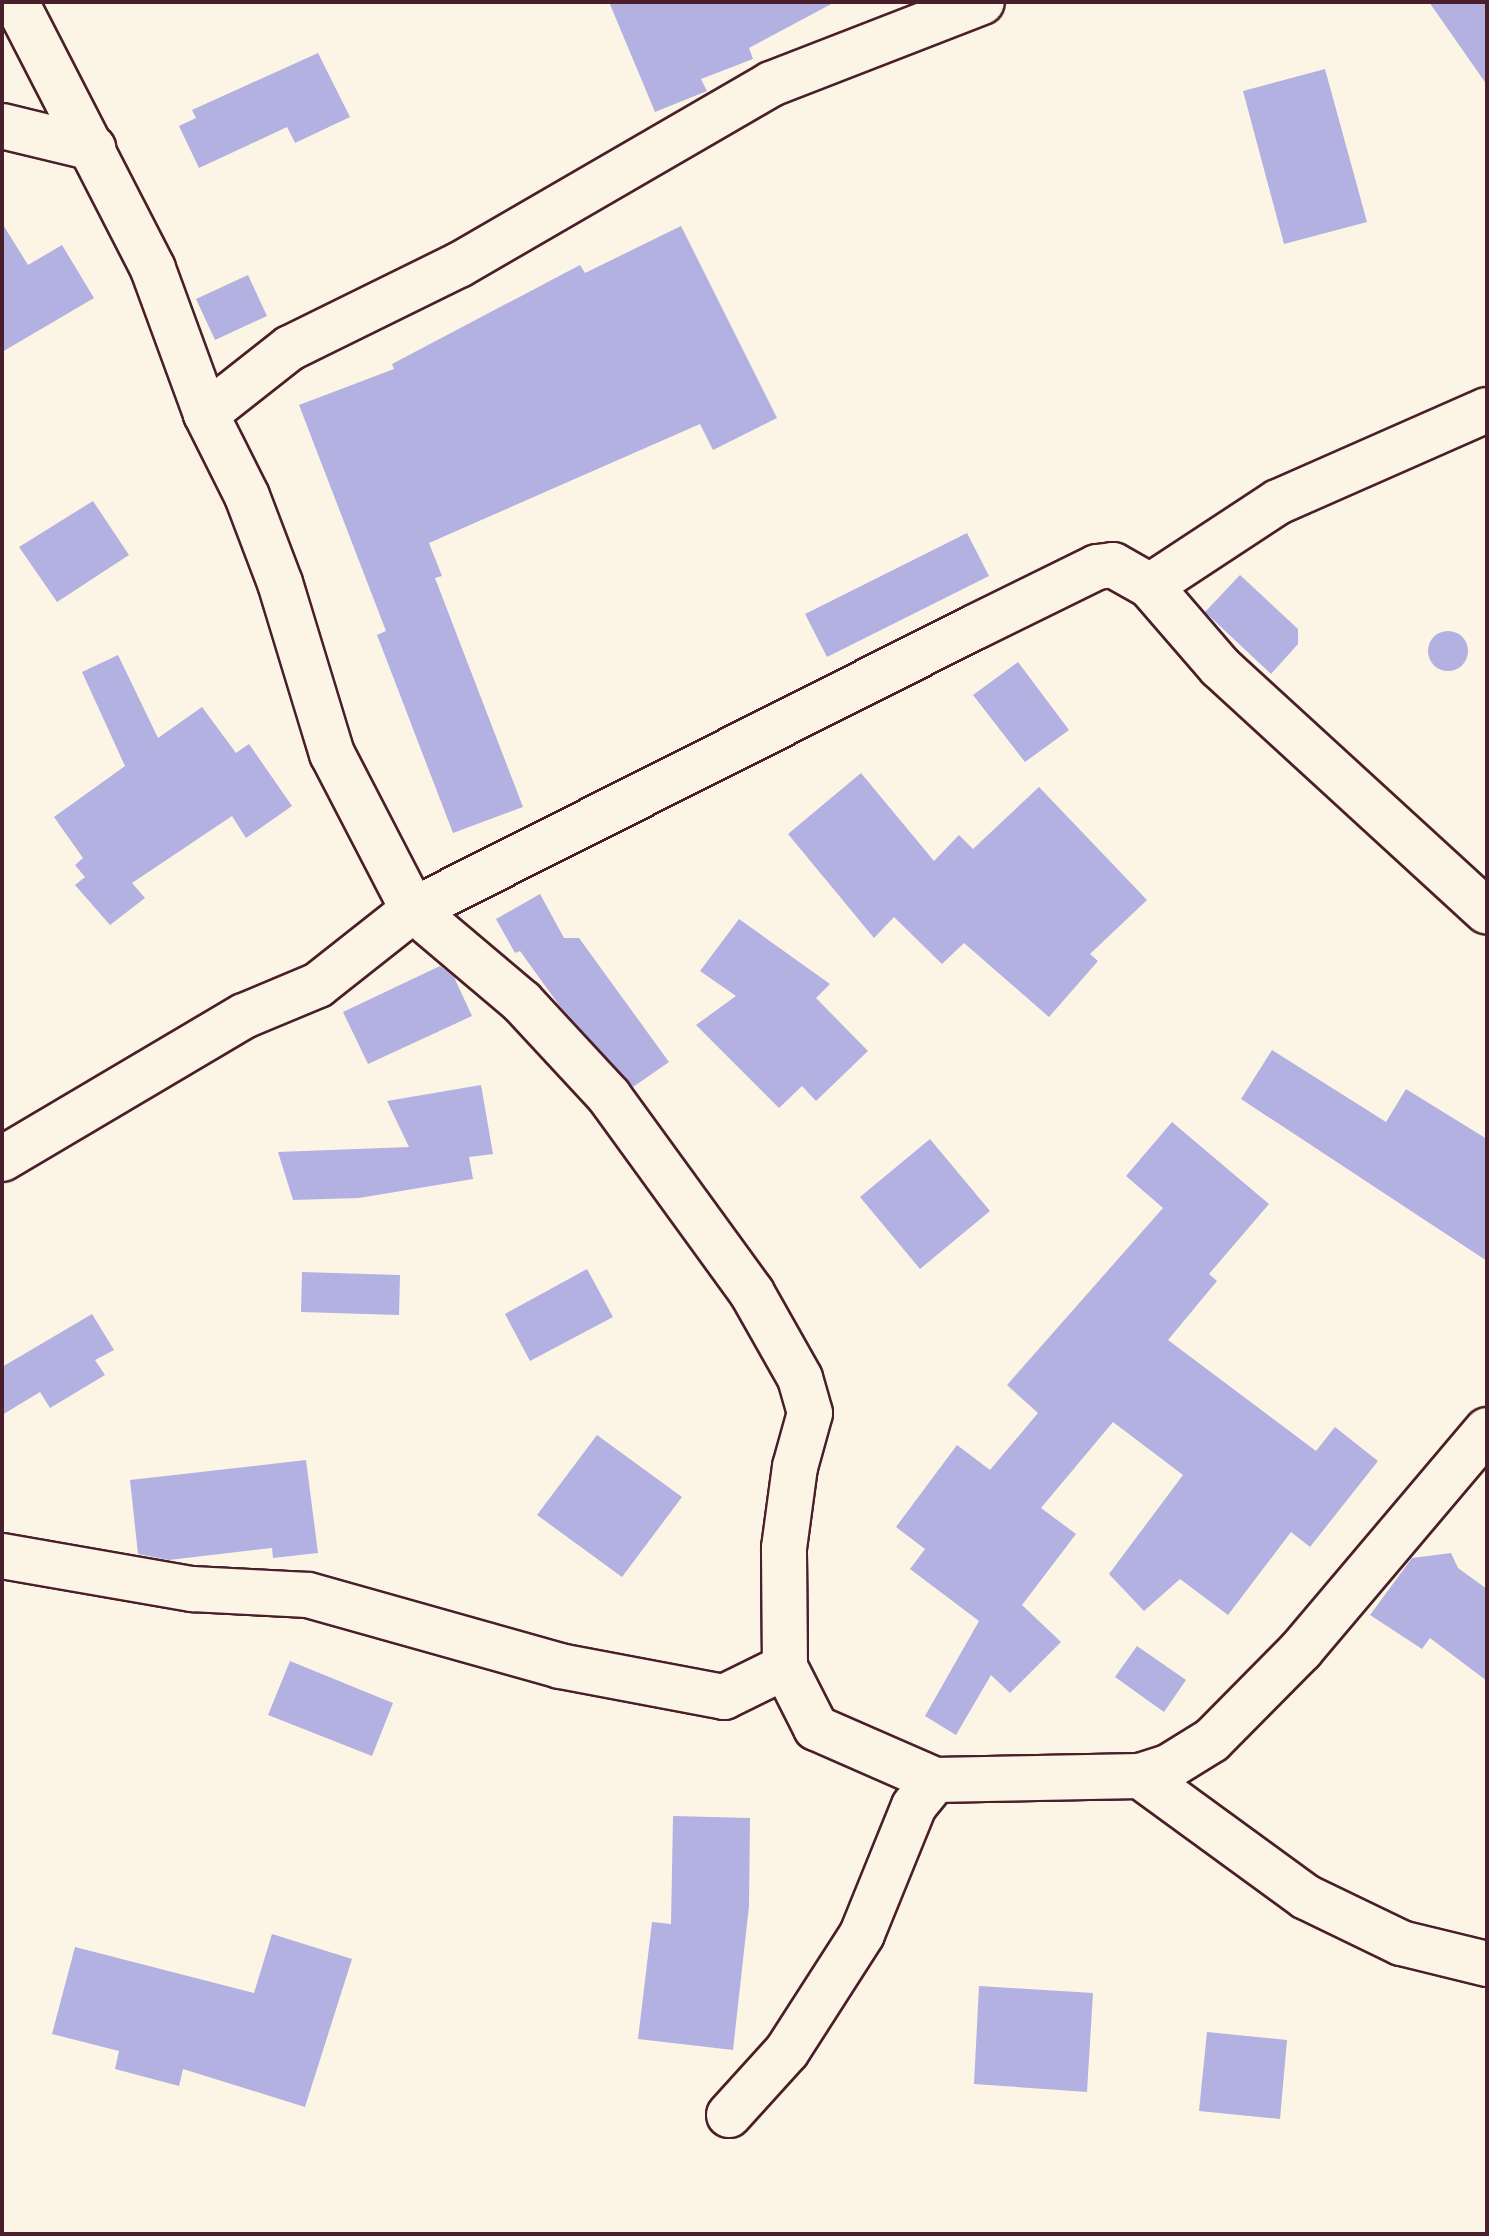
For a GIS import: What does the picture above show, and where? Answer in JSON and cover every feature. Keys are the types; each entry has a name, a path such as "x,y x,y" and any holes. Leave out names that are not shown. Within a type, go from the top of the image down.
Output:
{"street":[{"path":"16,2 153,269 206,414 275,569 332,754 413,910 522,1002 609,1096 752,1293 800,1378 810,1413 784,1548 785,1667 816,1728 935,1780 1140,1776 1170,1766 1212,1740 1301,1650 1487,1430"},
{"path":"206,414 290,348 459,265 771,84 982,2"},
{"path":"2,126 93,148"},
{"path":"1150,586 1278,502 1487,410"},
{"path":"2,1159 244,1016 318,985 413,910 1097,567 1122,566 1150,586 1220,667 1487,912"},
{"path":"2,1556 192,1589 308,1595 529,1658 724,1697 785,1667"},
{"path":"1140,1776 1306,1897 1401,1943 1487,1964"},
{"path":"729,2115 787,2051 862,1934 914,1806 935,1780"}],"building":[{"path":"609,2 835,2 749,48 753,59 701,79 707,91 655,112"},
{"path":"1429,2 1487,2 1487,85"},
{"path":"318,53 350,117 295,143 287,127 199,168 179,126 196,118 192,110"},
{"path":"1325,69 1367,222 1284,244 1243,91"},
{"path":"2,223 28,265 62,245 94,298 2,352"},
{"path":"681,226 777,418 713,450 700,424 429,543 442,576 435,578 523,807 453,833 377,635 386,631 299,405 394,369 392,364 580,265 585,273"},
{"path":"248,275 267,316 215,340 196,299"},
{"path":"93,501 129,555 57,602 19,547"},
{"path":"967,533 989,576 827,657 805,614"},
{"path":"1240,575 1298,629 1298,644 1271,674 1205,612"},
{"path":"1448,631 1462,637 1468,651 1462,665 1448,671 1434,665 1428,651 1434,637"},
{"path":"118,655 158,738 202,707 236,753 249,744 292,806 246,838 232,816 132,883 145,898 110,925 75,885 85,877 75,865 83,858 54,817 125,766 82,672"},
{"path":"1018,662 1069,730 1025,762 973,695"},
{"path":"861,773 934,861 959,835 973,849 1039,787 1147,900 1090,954 1098,961 1049,1017 964,943 942,964 894,917 874,938 788,834"},
{"path":"540,894 564,938 579,938 669,1062 633,1087 559,1005 520,951 515,953 496,919"},
{"path":"739,919 830,984 816,998 868,1051 816,1101 802,1086 779,1108 696,1025 736,996 700,971"},
{"path":"440,966 454,977 472,1016 368,1064 343,1012"},
{"path":"1272,1050 1386,1122 1406,1089 1487,1139 1487,1261 1241,1099"},
{"path":"481,1085 493,1154 469,1157 473,1179 359,1198 293,1200 278,1152 409,1147 387,1101"},
{"path":"1172,1122 1269,1204 1209,1274 1217,1281 1168,1340 1316,1451 1335,1427 1378,1461 1310,1547 1291,1532 1228,1615 1180,1579 1144,1611 1109,1574 1183,1475 1113,1422 1041,1508 1076,1534 1022,1605 1061,1642 1010,1693 991,1675 956,1735 925,1716 979,1621 910,1569 925,1549 896,1527 957,1445 990,1470 1038,1413 1007,1385 1163,1208 1126,1176"},
{"path":"930,1139 990,1211 920,1269 860,1197"},
{"path":"587,1269 613,1317 530,1361 505,1314"},
{"path":"302,1272 400,1275 399,1315 301,1312"},
{"path":"92,1314 114,1350 95,1360 105,1375 50,1408 40,1392 2,1415 2,1367"},
{"path":"597,1435 682,1497 622,1577 537,1515"},
{"path":"306,1460 318,1553 273,1558 272,1548 169,1560 138,1554 130,1480"},
{"path":"1451,1553 1458,1568 1487,1589 1487,1681 1430,1638 1422,1649 1370,1615 1412,1558"},
{"path":"1137,1646 1186,1680 1164,1712 1115,1677"},
{"path":"290,1661 393,1703 372,1756 268,1715"},
{"path":"673,1816 750,1818 749,1906 733,2050 638,2039 652,1922 671,1924"},
{"path":"272,1934 352,1959 305,2107 183,2069 179,2086 115,2069 119,2051 52,2034 75,1947 254,1993"},
{"path":"979,1986 1093,1993 1087,2092 974,2084"},
{"path":"1207,2032 1287,2040 1280,2119 1199,2111"}]}
